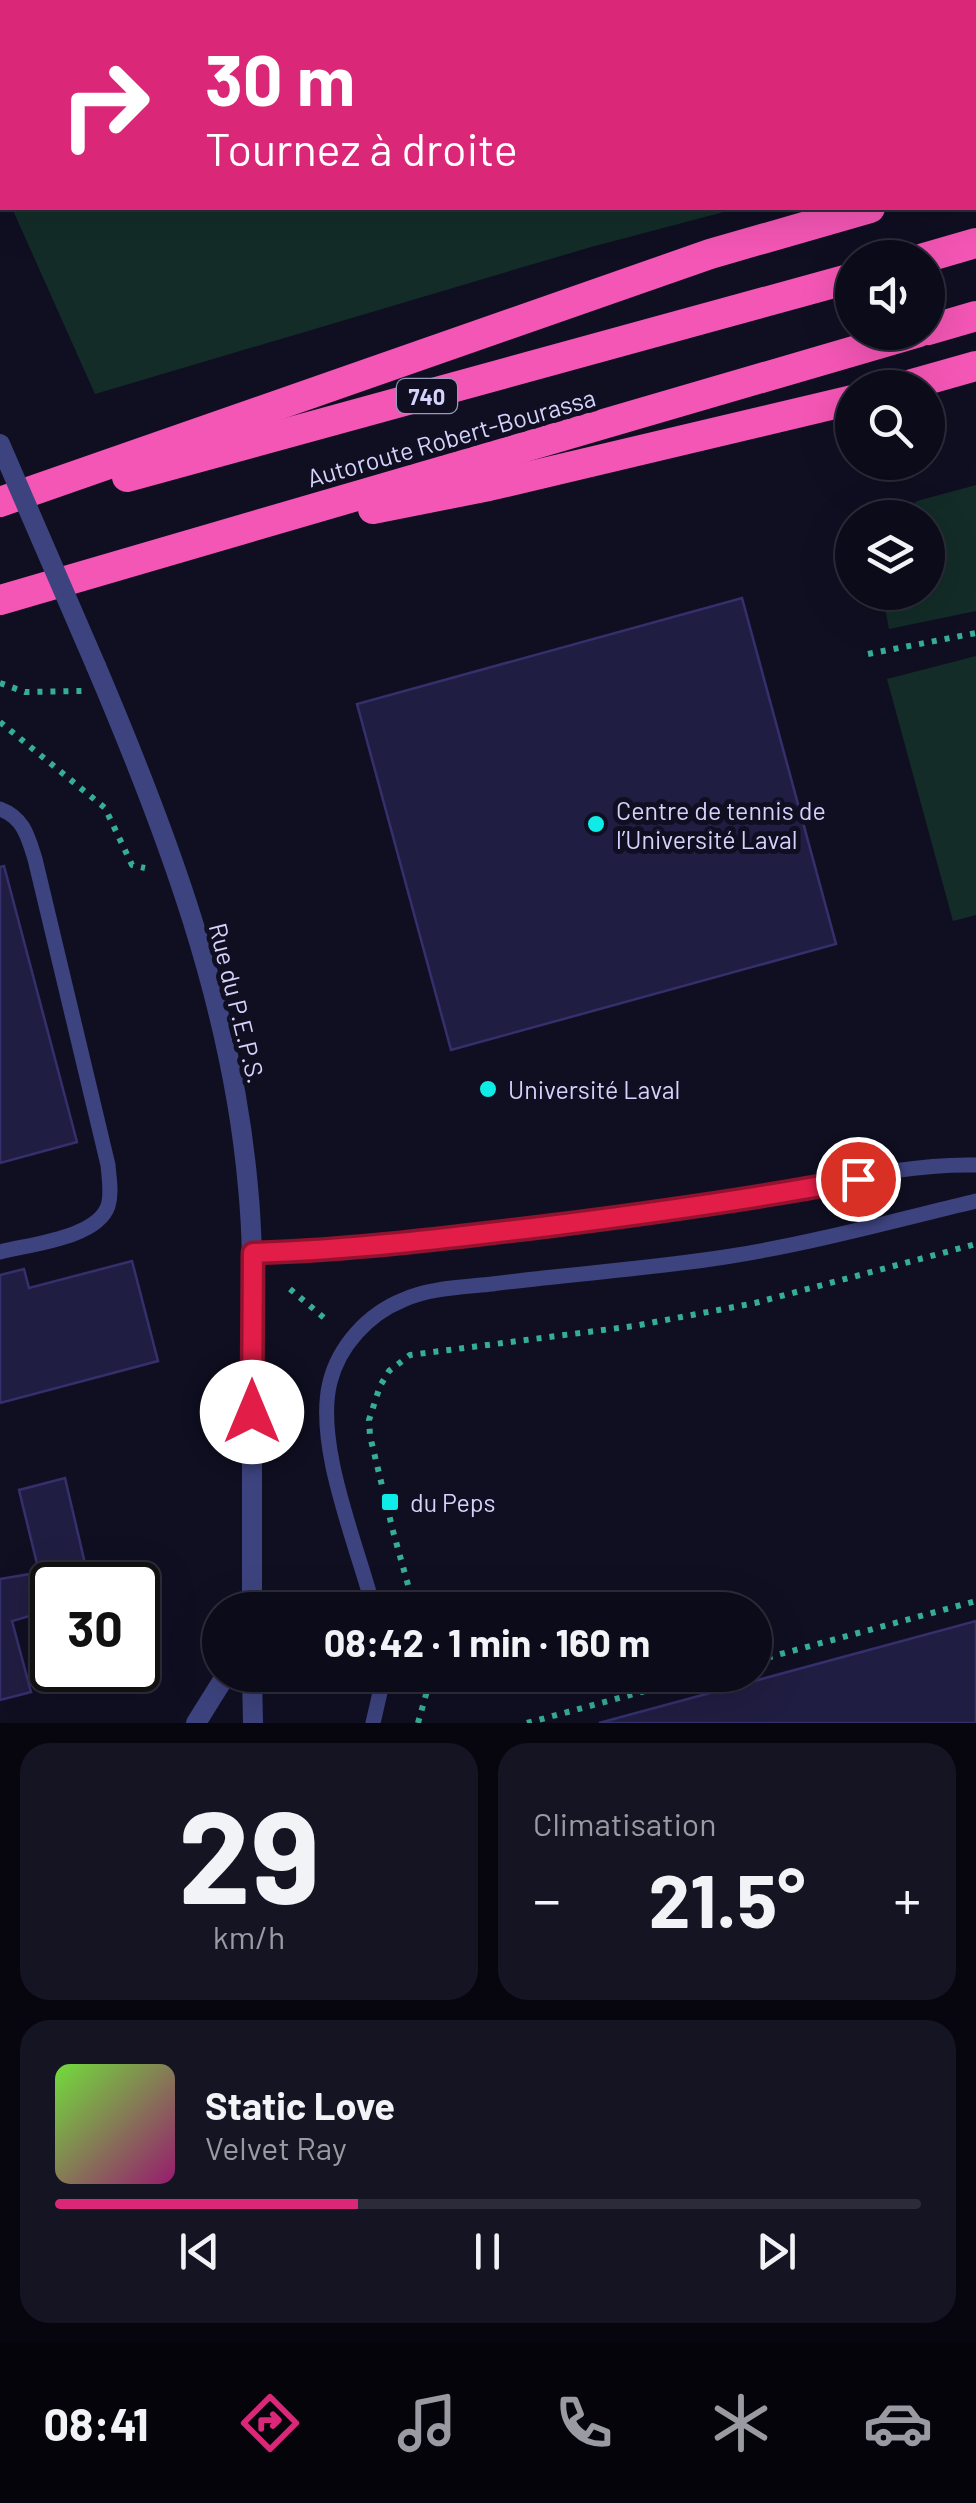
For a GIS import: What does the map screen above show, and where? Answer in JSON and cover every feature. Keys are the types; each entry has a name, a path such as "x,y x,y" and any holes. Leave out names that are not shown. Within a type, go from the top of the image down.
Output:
{"highway":[{"path":"0,502 710,254 863,210"},
{"path":"945,252 976,243"},
{"name":"Autoroute Robert-Bourassa","path":"0,512 835,283"},
{"path":"945,325 976,316"},
{"name":"Autoroute Robert-Bourassa","path":"0,600 857,350"},
{"path":"945,375 976,366"},
{"path":"170,550 489,486 835,404"}],"street":[{"name":"Rue du P.E.P.S.","path":"0,444 160,820 210,980 240,1122 253,1253 252,1592"},
{"path":"196,1723 215,1692"},
{"path":"252,1692 253,1723"}],"lane":[{"path":"0,809 14,815 24,828 35,860 108,1165 110,1192 101,1218 91,1228 0,1252"},
{"path":"253,1253 360,1248 483,1234 731,1202 934,1164 976,1165"},
{"path":"369,1592 340,1492 326,1426 326,1403 331,1380 350,1340 388,1307 405,1298 476,1286 725,1257 976,1201"},
{"path":"373,1723 380,1692"}],"path":[{"path":"868,654 976,632"},
{"path":"0,683 25,692 72,693"},
{"path":"0,722 106,808 132,865 144,868"},
{"path":"409,1592 370,1436 372,1401 400,1361 410,1355 634,1326 738,1306 976,1244"},
{"path":"290,1289 330,1322"},
{"path":"772,1656 976,1601"},
{"path":"418,1723 426,1692"},
{"path":"527,1723 641,1692"}],"green space":[{"path":"13,210 731,210 591,247 95,394"},
{"path":"976,485 976,611 889,629 885,610 945,610 945,500 921,500"},
{"path":"976,656 976,915 953,921 887,679"}],"building":[{"name":"Centre de tennis de l’Université Laval","path":"742,598 836,944 451,1050 357,704"},
{"path":"4,866 77,1142 0,1163 0,867"},
{"path":"132,1261 158,1361 0,1403 0,1275 24,1269 29,1288"},
{"path":"65,1478 85,1562 37,1562 19,1490"},
{"path":"30,1574 30,1616 12,1621 31,1692 0,1700 0,1579"},
{"path":"976,1621 976,1723 599,1723 714,1692 772,1692 772,1676"}],"place":[{"name":"Centre de tennis de l’Université Laval","path":"596,824"},
{"name":"Université Laval","path":"488,1089"},
{"name":"du Peps","path":"390,1502"}],"route":[{"path":"252,1412 253,1253 360,1248 483,1234 731,1202 858,1179"}]}
